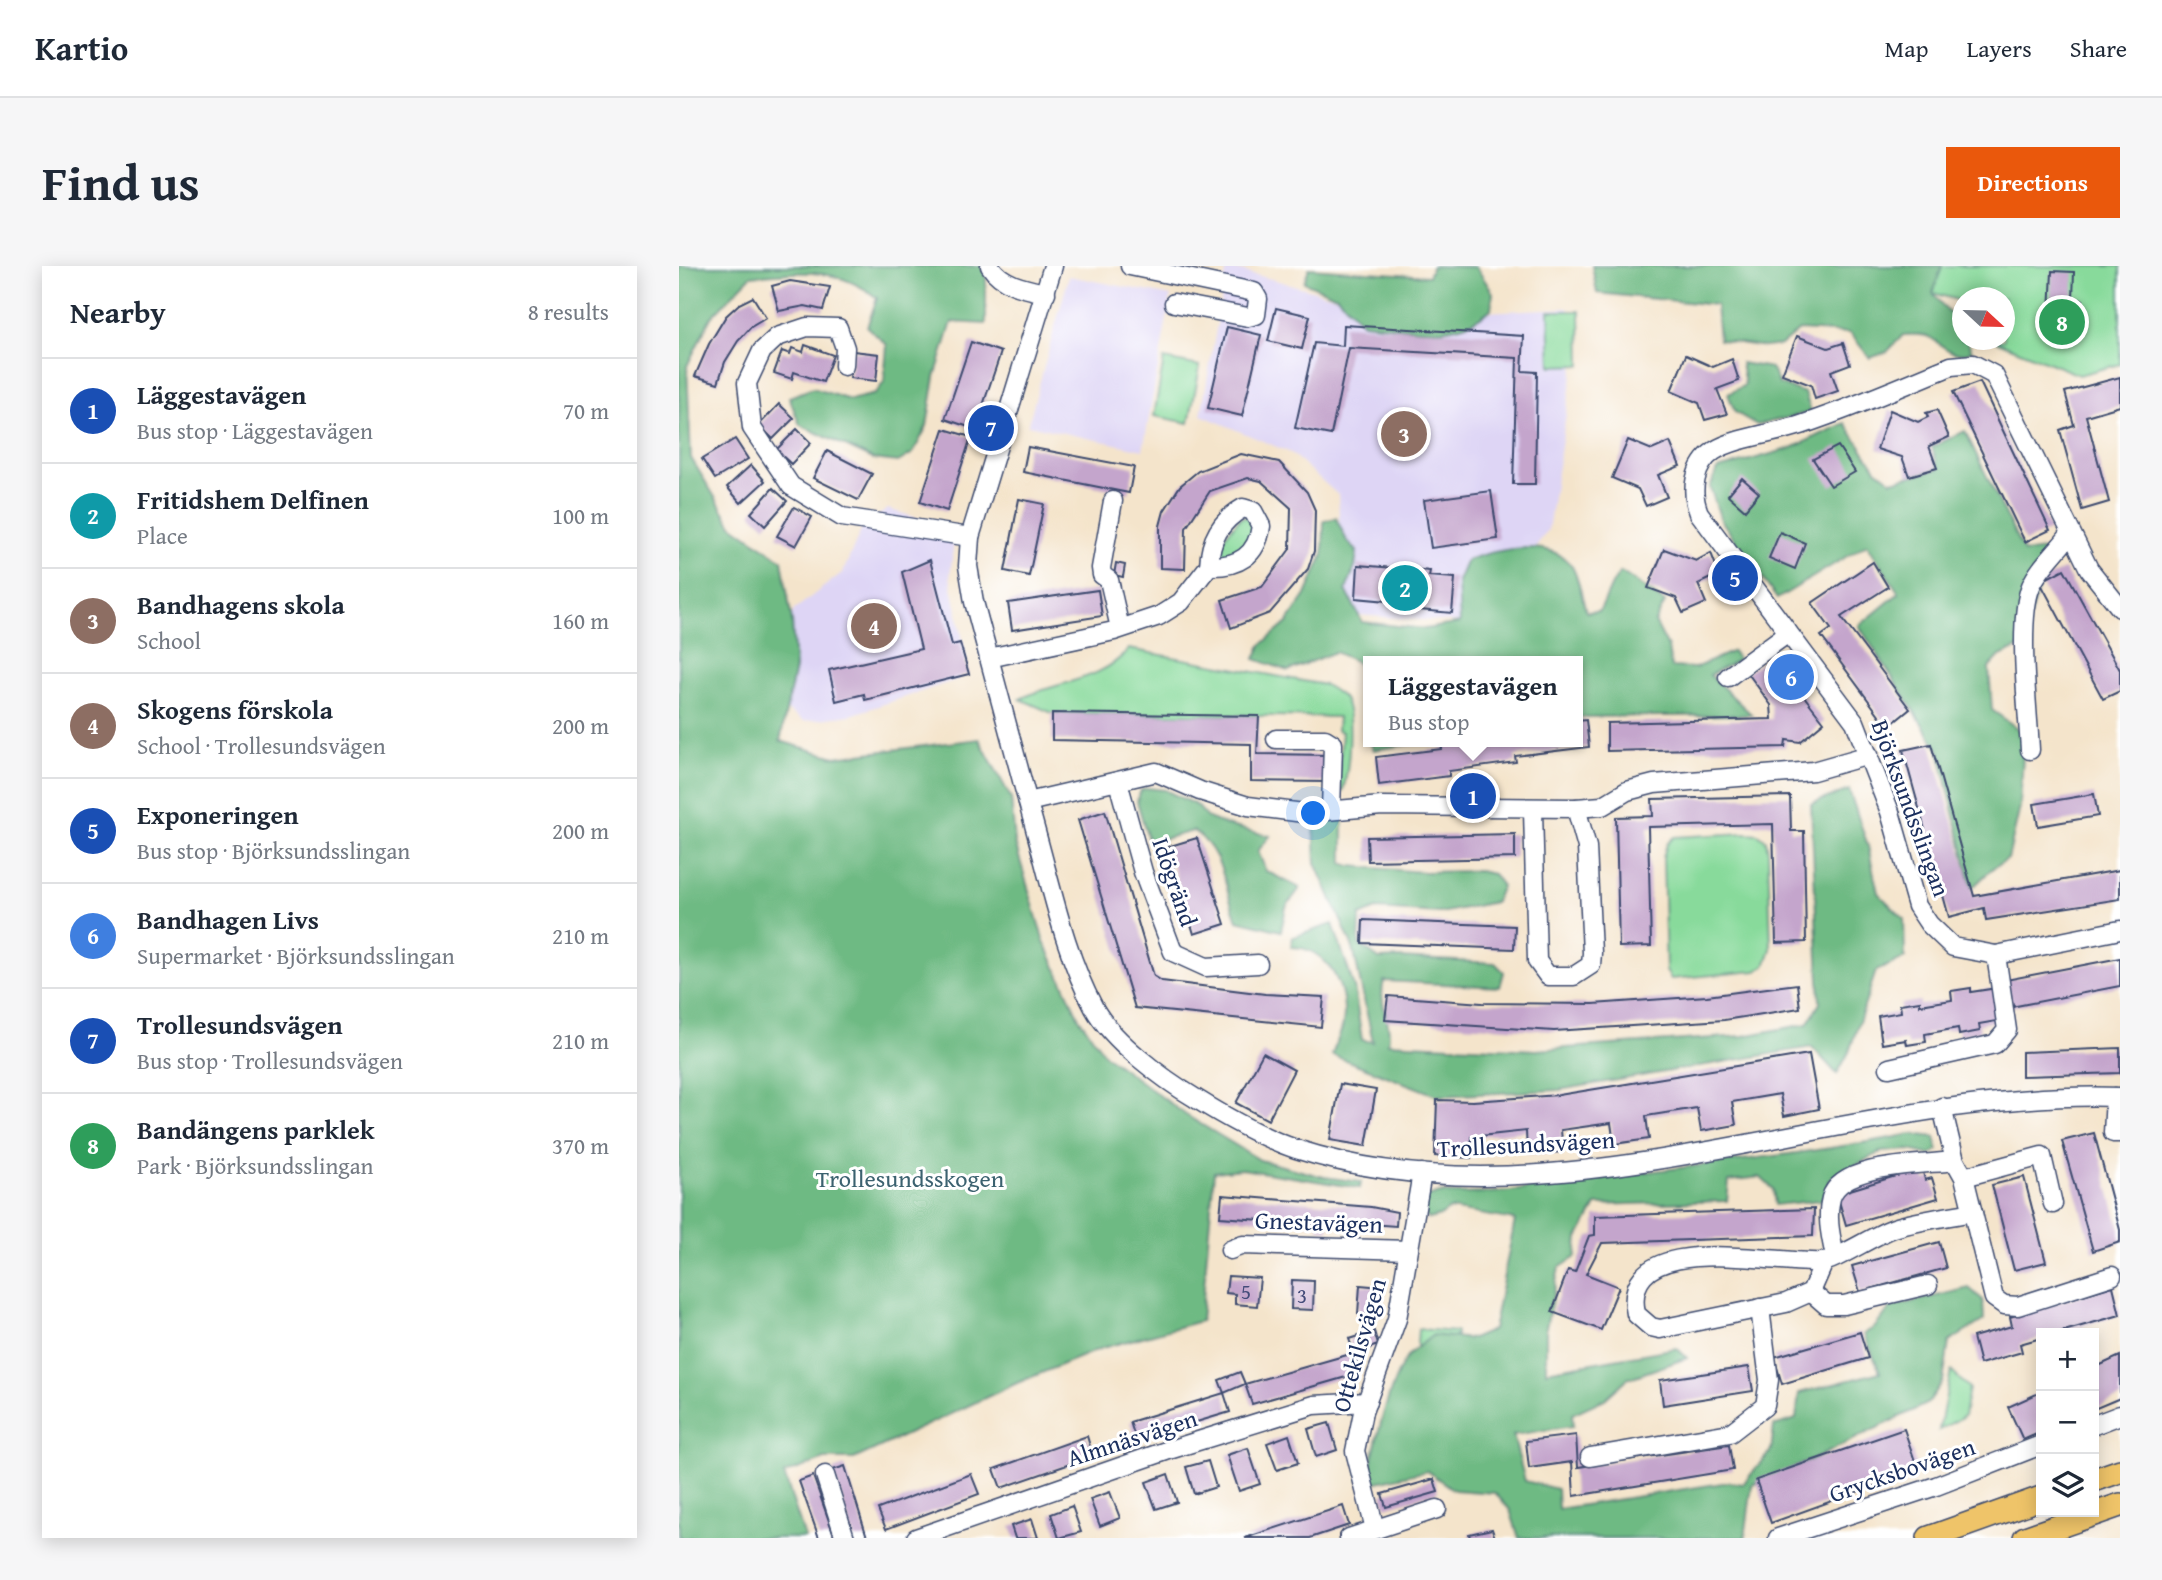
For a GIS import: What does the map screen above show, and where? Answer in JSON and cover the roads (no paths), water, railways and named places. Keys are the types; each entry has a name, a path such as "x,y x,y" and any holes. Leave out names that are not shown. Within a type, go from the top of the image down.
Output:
{"main road":[{"path":"2099,1478 2120,1471"},
{"path":"1929,1538 2036,1501"},
{"path":"2025,1538 2120,1505"}],"street":[{"path":"991,266 996,275 1019,287 1046,293"},
{"name":"Trollesundsvägen","path":"1053,266 970,537 968,566 989,657 1061,926 1095,1010 1118,1037 1174,1085 1239,1125 1296,1149 1422,1173 1490,1175 1623,1164 1942,1107 2025,1098 2117,1097"},
{"path":"1130,266 1254,292 1259,308 1255,315 1248,317 1174,303"},
{"path":"844,366 845,348 838,328 807,327 777,337 762,351 747,383 752,428 791,486 842,517 970,537"},
{"name":"Björksundsslingan","path":"2120,608 2089,569 2070,534 1994,375 1973,364 1951,366 1802,425 1762,437 1733,441 1713,452 1700,466 1694,500 1707,525 1855,722 1890,812 1917,906 1929,923 1953,947 1996,955 2120,930"},
{"path":"1113,501 1101,568 1102,575 1109,580 1120,628"},
{"path":"2030,750 2025,657 2027,604 2037,576 2070,534"},
{"path":"989,657 1120,628 1160,616 1181,603 1209,566"},
{"path":"1728,677 1788,633"},
{"path":"1276,739 1325,739 1333,744 1331,810"},
{"path":"1028,802 1156,772 1200,791 1248,806 1304,813 1383,806 1533,810 1576,808 1602,806 1627,791 1654,784 1812,771 1870,755"},
{"name":"Idögränd","path":"1118,782 1143,872 1173,952 1206,967 1258,964"},
{"path":"1533,810 1537,961 1548,976 1574,976 1591,965 1592,953 1587,847 1576,808"},
{"path":"1889,1068 1995,1044 2007,1030 1996,955"},
{"path":"2116,1133 2117,1097"},
{"path":"1942,1107 1973,1212 1994,1298 2004,1305 2018,1306 2112,1276"},
{"path":"1829,1260 1828,1219 1831,1195 1842,1182 1909,1162 1959,1169 2042,1156 2053,1205"},
{"name":"Ottekilsvägen","path":"1375,1529 1355,1451 1367,1402 1397,1319 1422,1173"},
{"path":"1829,1260 1673,1259 1647,1272 1635,1294 1636,1314 1650,1327 1660,1329 1786,1303 1811,1292 1829,1260 1857,1243 1894,1228 1973,1212"},
{"name":"Gnestavägen","path":"1230,1250 1243,1245 1408,1250"},
{"path":"1811,1292 1826,1305 1844,1305 1928,1285"},
{"path":"1590,1457 1730,1433 1765,1406 1769,1380 1760,1308"},
{"name":"Almnäsvägen","path":"916,1538 1167,1451 1302,1409 1367,1402"},
{"path":"2099,1423 2120,1415"},
{"name":"Grycksbovägen","path":"1778,1538 1935,1486 2036,1447"},
{"path":"825,1475 845,1538"},
{"path":"1349,1538 1437,1509"}],"place":[{"name":"Bandängens parklek","path":"2062,322"},
{"name":"Trollesundsvägen","path":"991,428"},
{"name":"Bandhagens skola","path":"1404,434"},
{"name":"Exponeringen","path":"1735,578"},
{"name":"Fritidshem Delfinen","path":"1405,588"},
{"name":"Skogens förskola","path":"874,626"},
{"name":"Bandhagen Livs","path":"1791,677"},
{"name":"Läggestavägen","path":"1473,796"}],"park label":[{"name":"Trollesundsskogen","path":"910,1178"}]}
